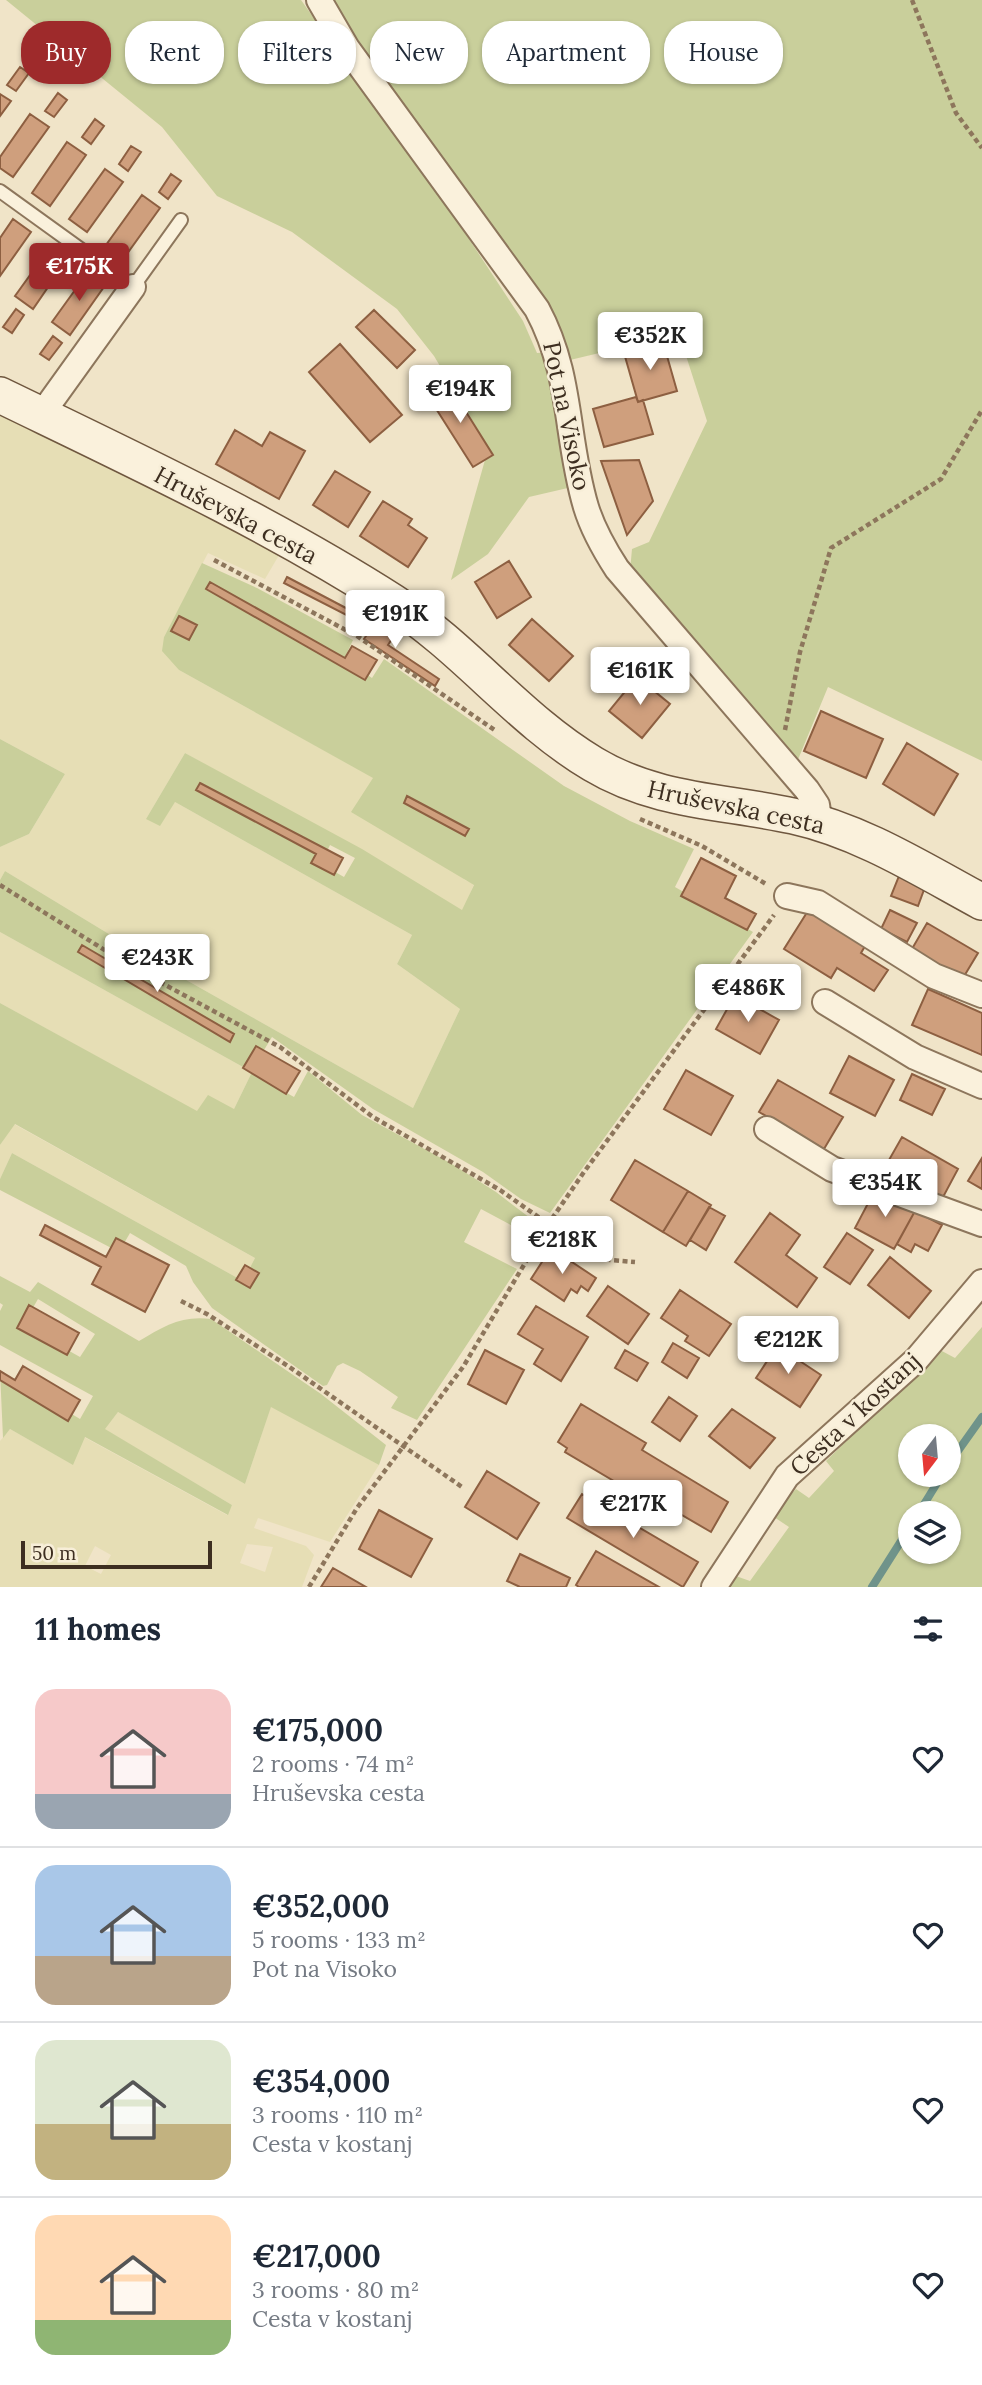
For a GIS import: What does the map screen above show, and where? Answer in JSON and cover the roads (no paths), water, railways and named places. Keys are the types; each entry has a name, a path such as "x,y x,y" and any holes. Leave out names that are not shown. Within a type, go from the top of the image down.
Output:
{"street":[{"name":"Pot na Visoko","path":"318,0 347,48 537,309 552,337 561,366 586,507 600,543 618,569 817,805 820,824"},
{"path":"41,415 133,287"},
{"name":"Hruševska cesta","path":"0,395 281,537 394,602 465,657 559,742 593,764 671,797 792,816 820,824 873,844 982,902"},
{"path":"787,896 818,903 934,976 982,995"},
{"path":"825,1002 915,1057 982,1086"},
{"path":"767,1129 832,1169 982,1224"},
{"name":"Cesta v kostanj","path":"715,1587 787,1476 916,1360 982,1282"}],"lane":[{"path":"0,191 133,287 181,220"}],"waterway":[{"path":"961,1447 982,1417"},
{"path":"926,1501 934,1488"},
{"path":"872,1587 898,1546"}]}
